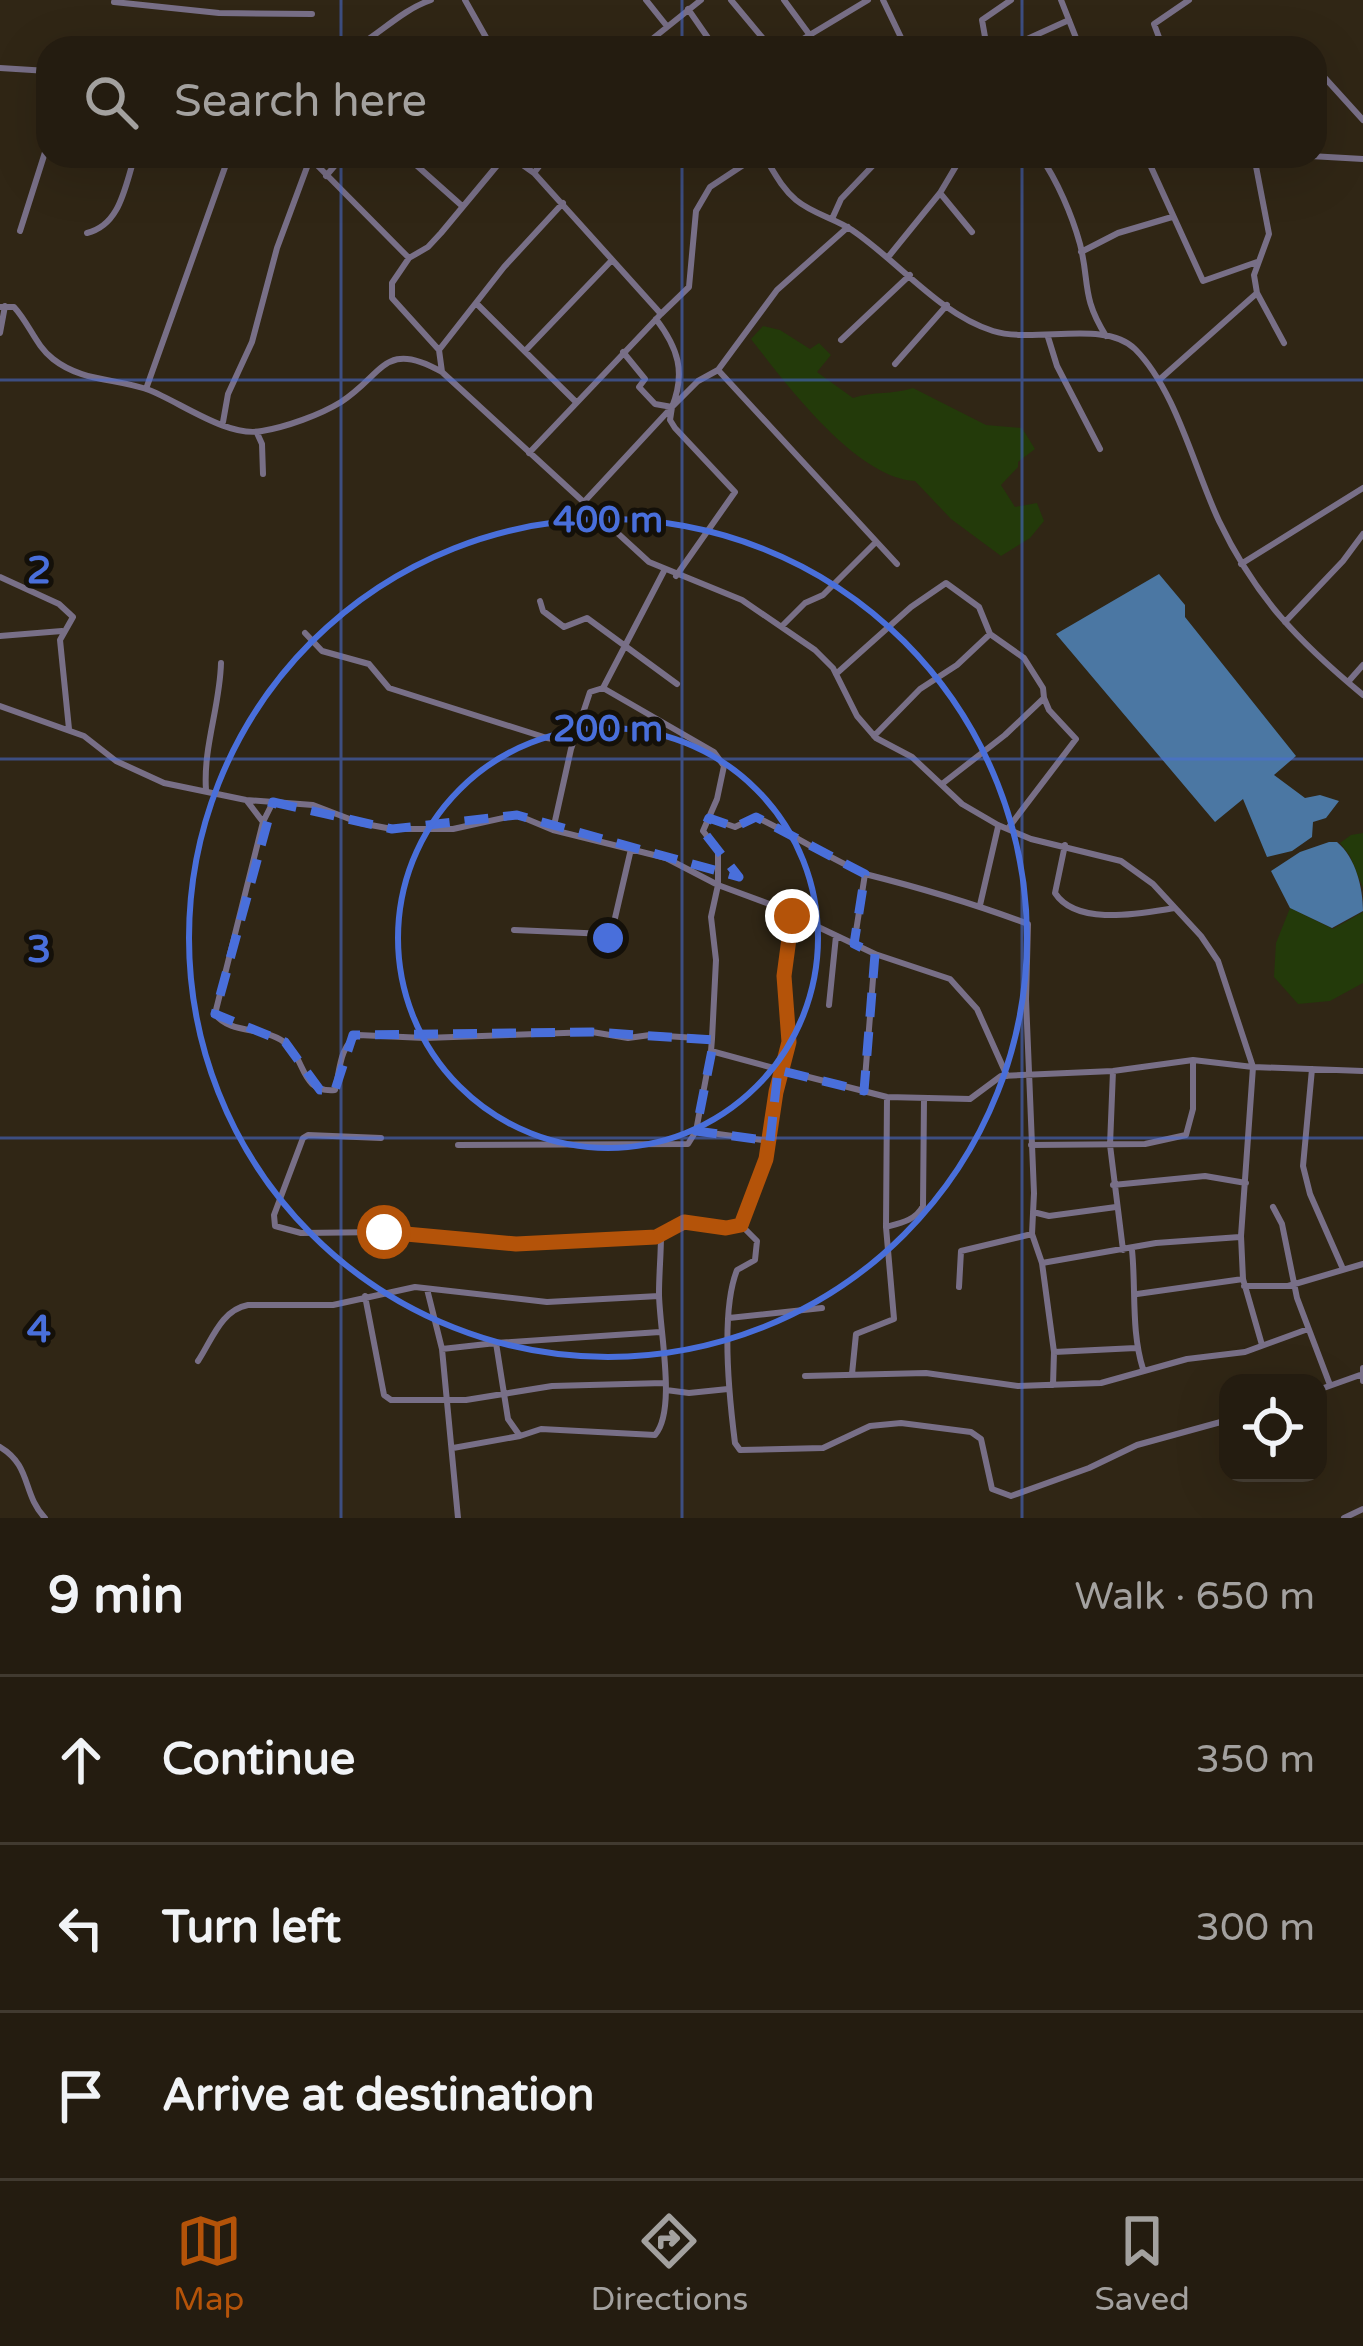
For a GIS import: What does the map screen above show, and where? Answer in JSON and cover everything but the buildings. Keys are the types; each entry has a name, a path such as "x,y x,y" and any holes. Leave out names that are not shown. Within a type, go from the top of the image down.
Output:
{"street":[{"path":"374,36 409,8 430,0"},
{"path":"465,0 486,36"},
{"path":"646,0 666,26"},
{"path":"655,36 700,0"},
{"path":"731,0 761,36"},
{"path":"784,0 809,34"},
{"path":"806,36 868,0"},
{"path":"884,0 900,36"},
{"path":"985,36 982,20 1011,0"},
{"path":"1061,0 1076,36"},
{"path":"1158,36 1154,24 1190,0"},
{"path":"100,1 219,13 312,14"},
{"path":"688,9 707,36"},
{"path":"1034,36 1069,20"},
{"path":"0,68 36,70"},
{"path":"1327,80 1363,120"},
{"path":"1327,157 1363,159"},
{"path":"20,231 40,168"},
{"path":"87,233 100,230 116,213 131,168"},
{"path":"146,389 225,168"},
{"path":"222,424 305,168"},
{"path":"318,168 409,258"},
{"path":"326,176 333,168"},
{"path":"419,168 461,205"},
{"path":"442,372 439,350 392,298 392,283 409,258 428,247 496,168"},
{"path":"526,168 563,203 658,316 678,354 681,382 670,420 735,492 676,576"},
{"path":"534,173 538,168"},
{"path":"529,453 689,287 696,211 710,187 743,168"},
{"path":"771,168 795,199 848,227 946,305 989,330 1048,337 1106,336 1134,348 1159,380 1256,591 1363,695"},
{"path":"832,219 842,199 871,168"},
{"path":"889,256 955,168"},
{"path":"1048,168 1081,252 1088,302 1106,336"},
{"path":"1151,168 1203,281 1258,262"},
{"path":"1256,168 1269,234 1254,274 1257,293 1285,343"},
{"path":"940,193 972,232"},
{"path":"439,350 504,266 563,203"},
{"path":"1081,252 1118,233 1172,217"},
{"path":"583,503 698,381 718,370 777,290 848,227"},
{"path":"525,351 612,260"},
{"path":"841,340 910,274"},
{"path":"1159,380 1257,293"},
{"path":"477,304 576,402"},
{"path":"896,364 946,305"},
{"path":"0,333 2,307 14,307 50,358 69,370 146,389 222,424 257,433 342,401 388,361 411,358 442,372 664,571 742,600 815,650 836,674 856,716 874,736 912,757 962,804 1031,839 1121,860 1154,884 1218,961 1253,1067 1241,1237 1244,1283 1262,1345"},
{"path":"1081,333 1094,316"},
{"path":"1048,337 1057,366 1100,448"},
{"path":"623,352 645,380 639,387 656,404 672,407"},
{"path":"718,370 897,564"},
{"path":"257,433 263,474"},
{"path":"1241,564 1363,488"},
{"path":"1285,622 1363,534"},
{"path":"782,625 805,603 823,595 876,542"},
{"path":"554,830 573,742 590,692 603,688 664,571"},
{"path":"0,577 68,610 73,617 60,640 69,729"},
{"path":"836,674 911,607 946,583 979,607 990,634 1024,658 1043,688 1049,710 1076,739 1009,827"},
{"path":"540,601 543,611 564,627 587,618 677,684"},
{"path":"0,636 64,631"},
{"path":"305,633 322,651 370,664 389,688 573,742"},
{"path":"874,736 920,689 957,665 990,634"},
{"path":"206,790 204,769 220,692 221,663"},
{"path":"1348,682 1363,664"},
{"path":"458,1145 649,1142 679,1146 688,1144 696,1130 712,1040 716,960 711,917 718,885 718,850 703,831 724,766 714,752 603,688"},
{"path":"941,784 1044,698"},
{"path":"0,706 98,743 116,761 149,778 246,800 313,805 392,829 453,829 509,814 666,858 875,954 950,979 962,988 981,1017 1007,1076"},
{"path":"246,800 263,822"},
{"path":"273,802 263,822 215,1014 231,1027 266,1030 285,1042 314,1087 335,1090 341,1059 350,1040 358,1035 424,1039 592,1032 623,1038 682,1035 712,1040"},
{"path":"709,818 735,826 756,817 865,874 980,905 1000,917 1028,924 1025,999 1032,1234 1042,1263 1054,1352 1053,1385"},
{"path":"980,905 998,825"},
{"path":"1065,845 1055,893 1061,903 1129,915 1175,908"},
{"path":"514,930 607,934 631,848"},
{"path":"854,944 865,874"},
{"path":"741,1225 770,1141 789,1042 784,976 792,916"},
{"path":"829,1005 836,936"},
{"path":"864,1091 875,954"},
{"path":"711,1051 886,1096 924,1099 970,1099 995,1079 1007,1076 1113,1071 1192,1060 1363,1071"},
{"path":"1031,1144 1145,1144 1186,1135 1193,1109 1192,1060"},
{"path":"1312,1069 1303,1166 1342,1269"},
{"path":"1113,1071 1113,1184 1137,1294 1136,1348 1143,1369"},
{"path":"852,1374 856,1334 894,1319 886,1227 886,1096"},
{"path":"886,1227 920,1214 923,1206 924,1099"},
{"path":"696,1130 770,1141"},
{"path":"381,1138 303,1138 274,1226 302,1233 384,1232 516,1244 662,1235 684,1222 726,1228 741,1225"},
{"path":"1113,1184 1205,1176 1246,1183"},
{"path":"1033,1212 1049,1216 1116,1207"},
{"path":"1273,1207 1282,1224 1308,1329 1330,1385"},
{"path":"741,1225 758,1241 754,1260 741,1265 732,1284 729,1318 735,1443 746,1452 823,1448 870,1426 901,1423 971,1432 981,1438 992,1490 1002,1496 1066,1476 1137,1445 1219,1422"},
{"path":"958,1287 962,1251 1032,1234"},
{"path":"452,1448 541,1429 655,1435 663,1424 665,1387 659,1296 662,1235"},
{"path":"1042,1263 1156,1244 1241,1237"},
{"path":"1137,1294 1296,1283 1363,1264"},
{"path":"198,1360 236,1308 333,1304 427,1288 547,1302 659,1296"},
{"path":"427,1288 442,1348 458,1518"},
{"path":"364,1296 384,1395 391,1400 466,1400 506,1390 665,1387 689,1393 730,1389"},
{"path":"729,1318 822,1308"},
{"path":"805,1376 926,1373 1018,1387 1101,1383 1143,1369 1245,1352 1308,1329"},
{"path":"442,1348 661,1332"},
{"path":"496,1343 508,1419 520,1436"},
{"path":"1054,1352 1136,1348"},
{"path":"1327,1386 1362,1375"},
{"path":"0,1447 21,1465 45,1518"},
{"path":"1344,1518 1363,1509"}],"highlighted area":[{"path":"273,802 392,829 517,815 739,877 703,831 709,818 735,827 756,817 865,874 854,944 875,954 864,1091 778,1070 770,1141 696,1131 714,1040 592,1032 353,1035 335,1090 320,1090 285,1042 215,1014"}],"green space":[{"path":"763,326 780,330 810,349 819,343 831,355 817,372 853,398 913,388 986,425 1022,428 1035,449 1001,485 1015,507 1037,503 1044,521 1030,538 1001,556 951,519 915,481 869,464 824,425 751,339"},
{"path":"1363,833 1363,888 1340,843"},
{"path":"1290,908 1333,929 1363,912 1363,983 1330,1001 1298,1004 1274,977 1276,943"}],"water":[{"path":"1159,574 1185,605 1185,617 1296,756 1274,775 1305,798 1320,795 1339,801 1326,818 1313,822 1312,837 1292,851 1267,857 1243,799 1215,822 1056,634"},
{"path":"1337,842 1354,865 1363,911 1332,928 1290,908 1271,871 1300,852"}],"route":[{"path":"384,1232 516,1244 590,1243 656,1237 684,1222 726,1228 741,1225 766,1159 789,1042 784,954 792,916"}]}
